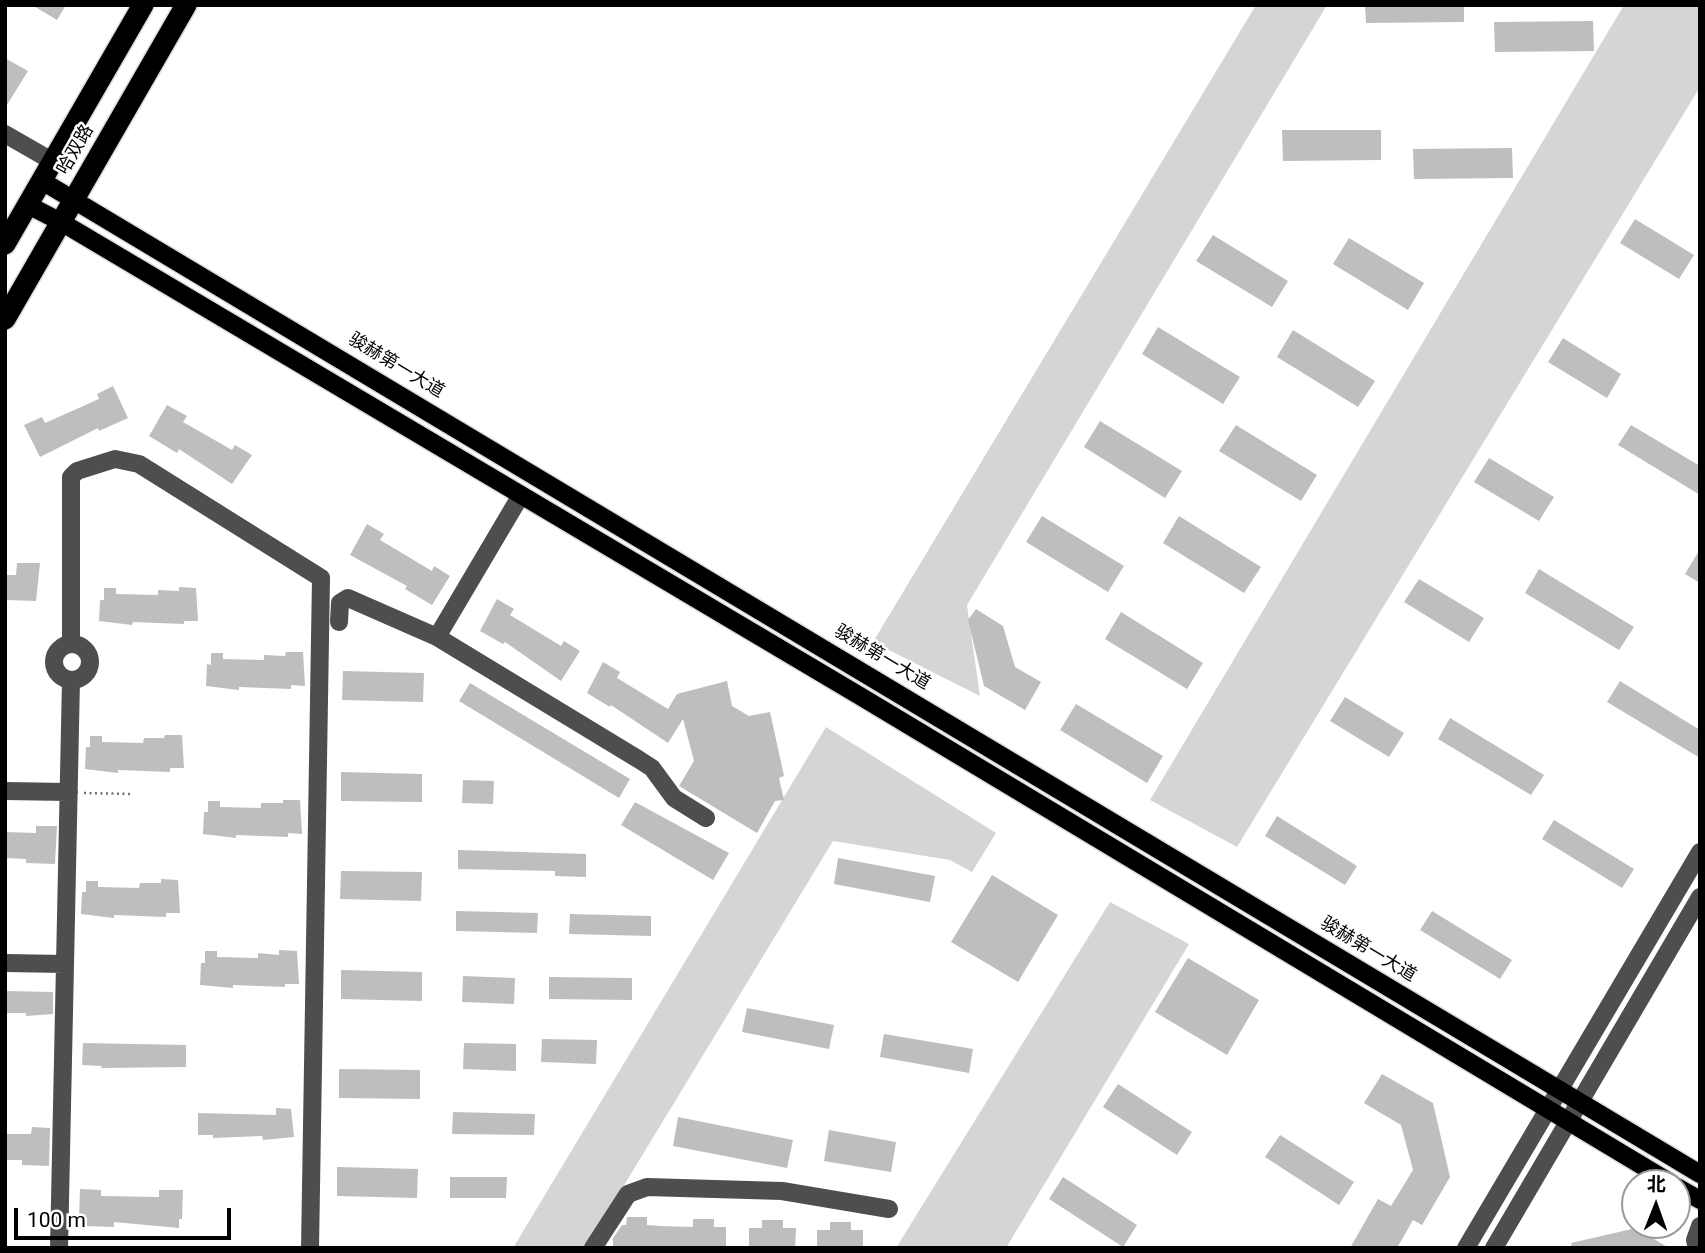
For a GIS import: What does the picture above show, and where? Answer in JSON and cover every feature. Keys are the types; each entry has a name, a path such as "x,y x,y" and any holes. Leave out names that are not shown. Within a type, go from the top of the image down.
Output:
{"highway":[{"name":"哈双路","path":"5,244 143,5"},
{"name":"哈双路","path":"5,319 186,5"}],"main road":[{"name":"骏赫第一大道","path":"42,181 1700,1174"},
{"path":"28,205 521,495 1648,1169"}],"street":[{"path":"5,134 52,162"},
{"path":"71,644 71,477 77,471 115,458 139,464 321,578 310,1248"},
{"path":"437,638 521,495"},
{"path":"339,622 340,603 348,598 437,638 652,768 674,798 706,818"},
{"path":"71,644 82,646 90,661 87,672 71,680 57,671 55,659 60,649 71,644"},
{"path":"59,1248 71,680"},
{"path":"5,791 69,792"},
{"path":"1466,1248 1700,852"},
{"path":"1494,1248 1700,897"},
{"path":"5,963 65,964"},
{"path":"593,1248 628,1194 647,1186 798,1192 889,1209"},
{"path":"1697,1248 1695,1240 1700,1226"}],"path":[{"path":"69,792 133,794"}],"shaded area":[{"path":"1256,5 1327,5 967,605 980,696 873,642"},
{"path":"1624,5 1700,5 1700,87 1237,847 1150,800"},
{"path":"826,727 996,833 972,872 950,860 833,841 586,1248 513,1248"},
{"path":"1110,902 1189,944 1006,1248 896,1248"}],"building":[{"path":"32,5 66,5 57,20"},
{"path":"1365,5 1464,5 1464,22 1366,23"},
{"path":"1593,21 1594,51 1495,52 1494,22"},
{"path":"5,58 28,71 5,108"},
{"path":"1282,130 1381,130 1381,160 1283,161"},
{"path":"1512,148 1513,178 1414,179 1413,149"},
{"path":"1635,219 1694,255 1679,279 1620,243"},
{"path":"1213,235 1288,281 1272,307 1196,261"},
{"path":"1349,238 1424,283 1408,310 1333,264"},
{"path":"1158,327 1240,377 1223,404 1142,354"},
{"path":"1293,330 1375,381 1358,407 1277,357"},
{"path":"1563,338 1621,374 1607,398 1548,362"},
{"path":"113,386 128,418 99,431 98,428 40,457 24,425 42,417 45,423 99,399 97,394"},
{"path":"167,405 187,416 183,422 232,450 235,445 252,455 232,484 179,449 177,453 149,436"},
{"path":"1100,421 1182,471 1165,498 1084,447"},
{"path":"1236,425 1317,475 1301,501 1219,451"},
{"path":"1631,425 1700,466 1700,495 1618,445"},
{"path":"1489,458 1554,497 1539,521 1474,482"},
{"path":"1042,516 1124,566 1108,592 1026,542"},
{"path":"1179,516 1261,567 1244,593 1163,543"},
{"path":"367,524 384,534 380,540 432,571 434,566 450,576 432,605 405,589 407,586 350,555"},
{"path":"1700,549 1700,583 1685,574"},
{"path":"17,563 40,563 36,601 7,600 5,575 16,575"},
{"path":"1539,569 1634,627 1619,650 1525,593"},
{"path":"1419,579 1484,618 1469,642 1404,602"},
{"path":"179,587 196,588 198,621 184,621 184,624 133,622 132,625 99,621 100,600 104,600 104,588 116,588 116,594 158,595 158,590 179,591"},
{"path":"497,599 514,609 510,615 561,646 564,641 580,651 561,681 505,642 503,644 480,631"},
{"path":"976,609 1003,626 1015,667 1041,682 1025,710 984,686 968,620"},
{"path":"1121,612 1203,663 1187,689 1105,639"},
{"path":"286,652 303,652 305,686 291,685 291,689 239,687 239,690 206,686 207,664 211,665 211,653 223,653 223,659 264,660 264,655 285,656"},
{"path":"603,662 620,672 617,678 668,709 677,694 727,681 732,706 749,716 770,712 784,776 779,778 784,800 775,801 757,833 679,786 694,761 683,719 668,743 611,705 610,707 587,693"},
{"path":"343,671 424,673 423,702 342,700"},
{"path":"1620,681 1700,730 1700,758 1607,702"},
{"path":"470,683 630,779 619,798 459,701"},
{"path":"1345,697 1404,733 1389,757 1330,721"},
{"path":"1076,704 1163,756 1147,783 1060,730"},
{"path":"1450,718 1544,775 1531,795 1438,739"},
{"path":"165,735 182,735 184,768 170,768 170,772 118,770 118,773 85,769 86,747 90,747 90,736 102,736 102,742 143,743 144,738 164,738"},
{"path":"341,772 422,774 422,802 341,801"},
{"path":"463,780 494,781 493,804 462,803"},
{"path":"283,800 300,800 302,834 288,833 288,837 236,835 236,838 203,834 204,812 208,812 208,801 220,801 220,807 261,808 261,803 283,803"},
{"path":"635,802 729,853 713,880 621,825"},
{"path":"1277,816 1357,866 1345,885 1265,836"},
{"path":"1554,820 1634,869 1622,888 1542,839"},
{"path":"36,826 57,826 55,864 26,863 26,859 5,858 5,832 36,833"},
{"path":"458,850 586,854 586,877 555,876 555,871 458,869"},
{"path":"838,858 935,876 930,902 834,884"},
{"path":"341,871 422,872 421,901 340,899"},
{"path":"992,875 1058,915 1018,982 951,942"},
{"path":"161,879 178,880 180,913 166,913 166,917 114,915 114,918 81,914 82,892 86,892 86,881 98,881 98,887 139,888 140,883 161,883"},
{"path":"456,911 538,913 537,933 456,931"},
{"path":"1432,911 1512,960 1500,979 1420,930"},
{"path":"570,914 651,916 651,936 569,934"},
{"path":"279,950 297,951 299,984 285,984 285,987 233,985 233,988 200,985 201,963 205,963 205,951 217,951 217,957 258,958 258,953 279,955"},
{"path":"1188,958 1259,1000 1227,1055 1155,1012"},
{"path":"341,970 422,972 422,1001 341,999"},
{"path":"463,976 515,978 514,1004 462,1002"},
{"path":"549,977 632,978 632,1000 549,999"},
{"path":"5,991 53,992 53,1014 26,1016 26,1013 5,1013"},
{"path":"747,1008 834,1025 829,1049 742,1032"},
{"path":"884,1034 973,1049 969,1073 880,1057"},
{"path":"542,1039 597,1040 596,1064 541,1062"},
{"path":"83,1043 186,1045 186,1067 101,1068 102,1066 82,1065"},
{"path":"464,1043 516,1044 516,1071 463,1069"},
{"path":"339,1069 420,1070 420,1099 339,1098"},
{"path":"1382,1074 1433,1103 1450,1177 1422,1225 1413,1220 1397,1248 1350,1248 1378,1199 1391,1206 1413,1170 1401,1125 1364,1103"},
{"path":"1118,1084 1192,1132 1177,1155 1103,1107"},
{"path":"276,1108 291,1109 294,1137 263,1140 262,1136 213,1138 213,1135 198,1135 198,1113 276,1115"},
{"path":"453,1112 535,1114 534,1135 452,1134"},
{"path":"678,1117 793,1140 787,1168 673,1146"},
{"path":"32,1127 50,1128 49,1166 22,1165 22,1160 5,1160 5,1134 31,1134"},
{"path":"829,1130 896,1142 891,1172 824,1161"},
{"path":"1280,1135 1354,1182 1339,1205 1265,1157"},
{"path":"337,1167 418,1169 417,1198 337,1196"},
{"path":"450,1177 507,1177 506,1198 450,1198"},
{"path":"1063,1177 1137,1225 1123,1247 1049,1199"},
{"path":"80,1189 101,1190 101,1196 159,1197 159,1190 183,1190 179,1228 114,1222 114,1227 84,1226 84,1218 79,1218"},
{"path":"627,1217 647,1217 647,1225 693,1227 693,1219 714,1219 714,1227 726,1227 726,1248 613,1246 613,1238 622,1225 626,1225"},
{"path":"762,1220 783,1220 783,1228 796,1228 795,1248 749,1248 749,1228 762,1228"},
{"path":"830,1222 851,1222 851,1230 863,1230 863,1248 817,1248 817,1230 830,1230"},
{"path":"1621,1231 1621,1239 1654,1239 1669,1248 1572,1248 1571,1243"}]}
